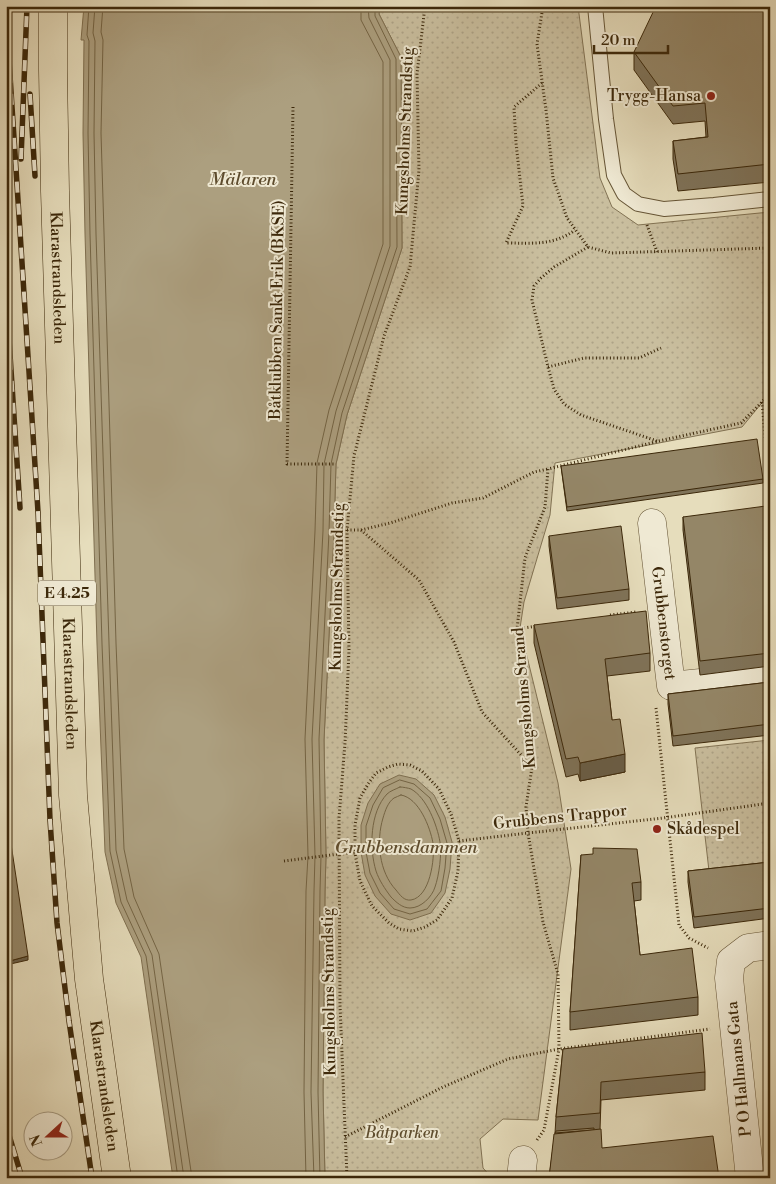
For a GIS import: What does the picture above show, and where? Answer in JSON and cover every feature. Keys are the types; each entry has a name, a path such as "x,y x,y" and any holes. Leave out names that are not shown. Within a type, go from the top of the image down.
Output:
{"highway":[{"name":"Klarastrandsleden","path":"53,6 52,70 73,795 90,979 117,1178"},
{"name":"Klarastrandsleden","path":"68,6 67,70 88,796 103,979 114,1069 131,1178"}],"street":[{"name":"Grubbenstorget","path":"652,523 671,686 770,676"},
{"path":"731,961 748,948 770,945"},
{"name":"P O Hallmans Gata","path":"731,961 729,978 750,1178"}],"lane":[{"path":"595,6 606,119 614,175 624,194 638,204 664,208 770,199"}],"path":[{"name":"Kungsholms Strandstig","path":"348,1178 340,1005 339,818 345,743 349,650 347,530 354,456 384,336 410,267 419,170 417,74 425,6"},
{"path":"543,6 536,44 546,110 552,178 567,218 588,247 612,253 770,248"},
{"path":"542,83 514,107 523,206 506,243 548,243 567,236 575,230"},
{"name":"Båtklubben Sankt Erik (BKSE)","path":"293,107 287,464 336,464"},
{"path":"588,247 554,267 540,278 534,286 532,300 554,389 564,404 581,415 659,441"},
{"path":"548,367 584,358 639,358 661,348"},
{"path":"347,530 361,530 390,523 452,503 483,498 534,472 741,423 770,391"},
{"path":"762,402 770,493"},
{"name":"Kungsholms Strand","path":"522,1169 544,1130 559,1049 558,974 543,922 528,833 526,807 532,767 517,629 525,558 545,506 548,469"},
{"path":"760,508 770,507"},
{"path":"361,530 419,580 454,642 482,712 532,767"},
{"path":"610,615 620,614"},
{"path":"517,629 541,626"},
{"path":"671,686 654,692 679,925 688,938 731,961"},
{"path":"398,764 410,765 422,770 439,789 451,814 459,842 458,871 452,898 437,920 426,927 413,931 400,929 389,923 372,906 360,881 355,853 355,825 360,798 376,773 398,764"},
{"name":"Grubbens Trappor","path":"459,842 669,818 770,803"},
{"path":"284,861 355,853"},
{"path":"345,1137 443,1087 508,1059 559,1049 696,1031"}],"green space":[{"name":"Båtparken","path":"380,6 578,6 600,178 612,207 638,225 770,212 770,393 742,427 555,463 550,515 524,602 520,628 558,783 571,869 538,1120 503,1119 480,1139 483,1168 492,1178 325,1178 323,1092 326,856 324,740 336,464 347,415 402,248 401,57 379,14"},
{"path":"770,740 770,864 709,871 695,748"}],"water":[{"name":"Mälaren","path":"84,6 380,6 379,14 401,57 402,248 347,415 336,464 324,740 326,856 323,1092 325,1178 173,1178 141,957 116,903 105,852 85,234 84,40 81,40"},
{"name":"Grubbensdammen","path":"399,775 416,779 434,795 445,817 452,842 450,869 445,893 431,913 410,920 391,914 375,896 365,875 361,852 361,825 368,803 380,784"}],"building":[{"name":"Trygg-Hansa","path":"656,6 770,6 770,164 678,174 673,141 708,137 705,103 673,106 634,52"},
{"path":"757,439 763,479 567,507 561,466"},
{"path":"766,506 770,541 770,653 700,661 683,517"},
{"path":"621,526 629,589 557,598 549,536"},
{"path":"646,611 650,653 605,659 612,720 620,719 625,754 580,763 578,757 566,759 534,625"},
{"path":"770,682 770,724 673,736 668,694"},
{"path":"6,811 28,956 6,962"},
{"path":"593,848 637,849 641,882 632,883 640,955 692,948 698,997 570,1012 581,855 593,854"},
{"path":"770,862 770,908 694,917 688,871"},
{"path":"702,1033 705,1072 601,1082 600,1113 556,1117 563,1049"},
{"path":"594,1128 594,1130 555,1133 556,1131"},
{"path":"601,1129 602,1148 713,1136 719,1178 549,1178 554,1134"}],"railway":[{"path":"8,6 9,60 38,512 50,820 57,923 92,1178"},
{"path":"21,159 27,6"},
{"path":"30,94 35,176"},
{"path":"6,293 20,508"},
{"path":"6,1125 22,1178"}],"place":[{"name":"Trygg-Hansa","path":"711,96"},
{"name":"Skådespel","path":"657,829"}]}
